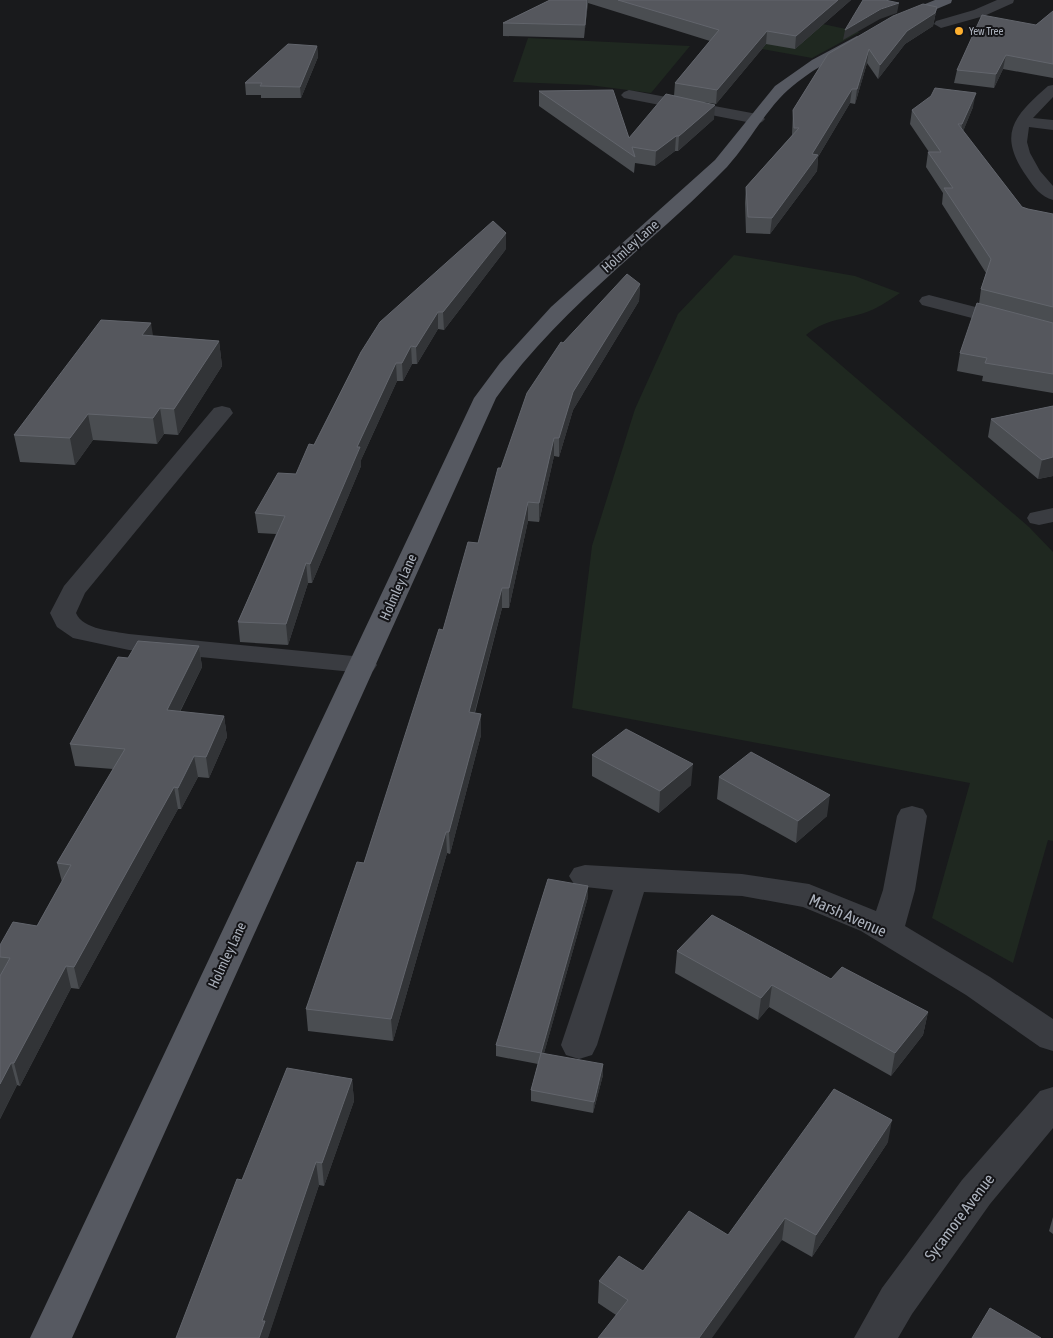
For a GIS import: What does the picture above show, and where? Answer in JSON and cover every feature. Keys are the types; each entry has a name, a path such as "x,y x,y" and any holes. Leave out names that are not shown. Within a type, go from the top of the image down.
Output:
{"main road":[{"name":"Holmley Lane","path":"51,1338 243,919 363,665 465,438 485,398 503,370 532,336 572,298 701,183 740,142 780,89 808,69 886,24 943,9"}],"street":[{"path":"943,9 979,13 1008,0"},
{"path":"1053,89 1034,106 1022,121 1017,136 1019,151 1040,183 1053,194"},
{"path":"629,94 651,100 757,119"},
{"path":"629,111 651,100"},
{"path":"1022,121 1053,125"},
{"path":"929,300 1053,333"},
{"path":"222,413 73,591 63,613 66,621 82,632 130,642 363,665"},
{"path":"886,931 899,890 912,816"},
{"name":"Marsh Avenue","path":"585,876 742,885 809,896 873,922 978,986 1053,1037"},
{"path":"578,1045 632,880"},
{"name":"Sycamore Avenue","path":"874,1338 897,1302 976,1192 1053,1102"}],"shaded area":[{"path":"818,23 860,32 812,58 751,47"},
{"path":"528,38 690,46 651,93 589,85 513,82"},
{"path":"734,255 855,276 900,293 868,312 823,324 806,335 1029,527 1053,552 1053,841 1048,840 1013,963 932,918 970,783 572,708 592,546 635,409 678,314"}],"building":[{"path":"550,0 587,0 585,25 503,23"},
{"path":"618,0 838,0 796,36 767,31 717,90 675,83 719,30"},
{"path":"863,0 885,0 899,3 881,9 845,30"},
{"path":"923,4 937,7 935,13 907,31 880,65 869,49 857,89 852,89 812,154 818,155 772,218 748,217 746,187 799,128 794,128 793,110 828,54 893,16"},
{"path":"1053,11 1053,64 1006,55 996,74 957,70 982,15 1036,25"},
{"path":"288,44 317,46 300,87 260,86 262,83 245,83"},
{"path":"935,88 976,93 962,124 958,124 1022,207 1053,214 1053,307 981,289 991,259 944,188 953,188 928,152 941,152 912,110 931,96"},
{"path":"613,90 629,138 666,94 715,105 679,136 676,136 656,151 632,147 635,157 539,91"},
{"path":"493,221 506,233 443,312 438,312 416,347 411,346 402,363 396,363 357,447 360,447 310,564 306,563 286,624 238,622 285,516 255,513 278,473 296,474 309,444 314,445 361,352 380,322"},
{"path":"627,274 640,284 573,392 559,438 554,438 539,503 528,502 509,588 502,588 469,712 481,714 449,832 446,832 391,1019 306,1009 357,862 364,863 439,629 443,630 468,542 478,543 498,468 501,468 527,393 561,342 563,343"},
{"path":"977,303 1053,323 1053,374 985,363 987,358 960,353"},
{"path":"101,320 151,323 142,335 219,341 174,409 160,408 153,418 88,414 70,438 14,435"},
{"path":"1053,406 1053,457 1042,460 991,419"},
{"path":"138,641 199,646 167,710 224,716 206,757 194,756 178,788 174,787 74,967 66,966 14,1063 11,1063 0,1084 0,976 10,958 0,957 0,945 13,922 37,926 71,865 57,863 125,749 70,744 118,657 128,658"},
{"path":"626,729 693,764 660,791 592,755"},
{"path":"751,752 830,795 798,821 719,777"},
{"path":"548,879 588,886 541,1053 496,1045"},
{"path":"712,915 831,979 842,967 928,1012 895,1053 772,985 761,998 677,951"},
{"path":"541,1053 603,1064 594,1102 531,1090"},
{"path":"287,1068 352,1079 322,1163 316,1162 262,1321 265,1321 259,1338 176,1338 237,1179 242,1180"},
{"path":"834,1089 892,1120 816,1235 785,1218 699,1338 598,1338 628,1300 599,1281 619,1256 643,1271 689,1211 728,1235"},
{"path":"990,1308 1041,1338 972,1338"}],"place":[{"name":"Yew Tree","path":"959,31"}]}
